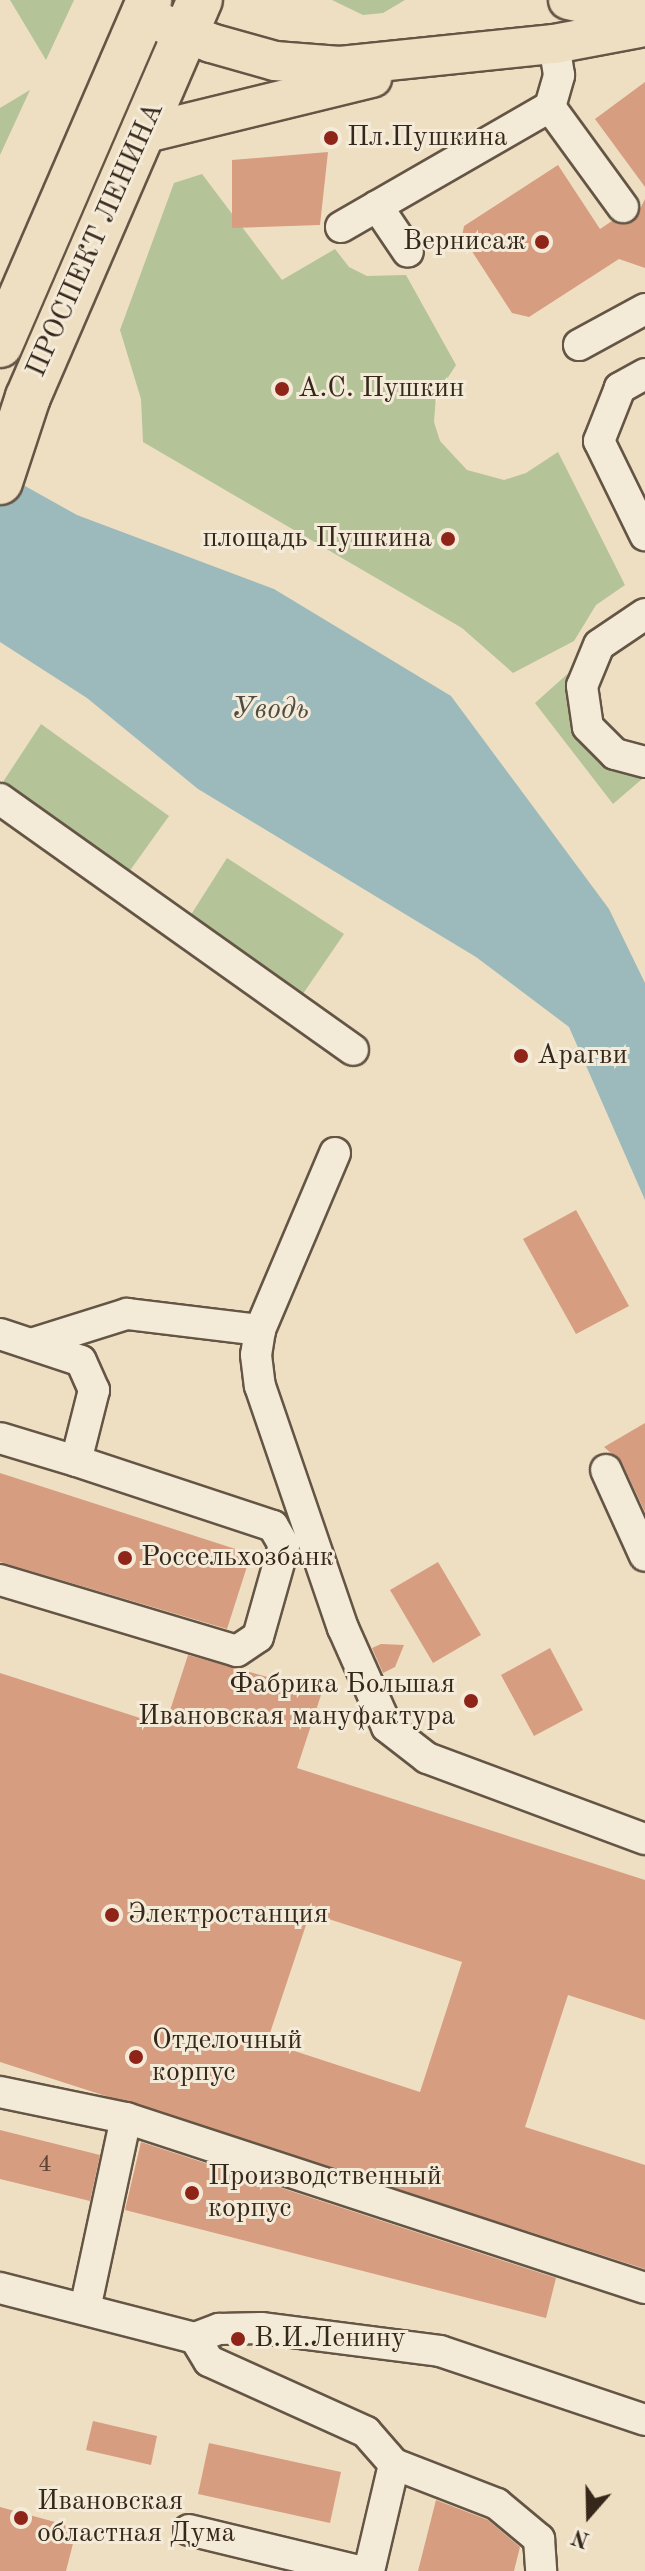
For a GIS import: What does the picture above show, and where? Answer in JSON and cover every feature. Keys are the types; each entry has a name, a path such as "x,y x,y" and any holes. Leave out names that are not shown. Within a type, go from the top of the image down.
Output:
{"highway":[{"name":"ПРОСПЕКТ ЛЕНИНА","path":"1,341 146,8"},
{"name":"ПРОСПЕКТ ЛЕНИНА","path":"0,482 28,397 193,17"}],"main road":[{"path":"568,0 645,17"},
{"path":"146,8 193,17 275,61 340,66 554,44 645,27"},
{"path":"142,134 449,57"}],"street":[{"path":"341,227 550,107 559,75 554,44"},
{"path":"550,107 623,207"},
{"path":"377,206 408,252"},
{"path":"579,345 645,309"},
{"path":"645,374 620,388 599,441 645,535"},
{"path":"645,614 599,645 582,686 588,727 615,754 645,762"},
{"path":"0,799 353,1050"},
{"path":"335,1153 260,1330 256,1355 260,1386 343,1628 387,1727 427,1758 645,1839"},
{"path":"31,1344 127,1314 260,1330"},
{"path":"0,1334 81,1361 94,1390 76,1461"},
{"path":"0,1438 273,1526 284,1545 258,1637 237,1651 0,1580"},
{"path":"606,1470 645,1556"},
{"path":"0,2092 126,2118 645,2288"},
{"path":"85,2309 126,2118"},
{"path":"0,2288 195,2338 219,2329 261,2328 440,2351 645,2420"},
{"path":"195,2338 209,2361 366,2432 394,2464 497,2504 520,2520 539,2539 541,2571"},
{"path":"369,2571 394,2464"},
{"path":"189,2530 359,2571"}],"green space":[{"path":"10,0 74,0 46,60"},
{"path":"332,0 405,0 383,13 363,15"},
{"path":"30,90 0,155 0,108"},
{"path":"202,174 282,280 335,249 349,267 367,276 406,275 456,365 436,396 434,422 440,441 467,470 504,480 526,473 558,452 625,585 596,605 574,641 513,673 462,628 143,442 141,399 120,330 174,183"},
{"path":"573,669 620,768 642,779 613,804 535,703"},
{"path":"41,724 169,816 126,876 1,785"},
{"path":"227,858 344,934 298,1001 187,921"}],"water":[{"name":"Уводь","path":"0,472 77,515 274,589 451,696 609,909 645,983 645,1200 569,1027 476,957 198,789 87,698 0,642"}],"building":[{"path":"645,82 645,187 595,119"},
{"path":"328,152 320,225 232,228 232,160"},
{"path":"558,165 600,229 612,221 633,222 645,199 645,268 619,259 529,317 512,313 462,236 464,226"},
{"path":"576,1210 629,1306 576,1334 523,1239"},
{"path":"645,1423 645,1512 622,1463 604,1447"},
{"name":"Россельхозбанк","path":"0,1473 251,1554 227,1629 0,1562"},
{"path":"438,1562 481,1635 433,1663 390,1590"},
{"path":"381,1644 404,1645 395,1667 383,1673 372,1648"},
{"path":"550,1648 583,1710 534,1736 501,1675"},
{"path":"188,1655 322,1692 297,1768 645,1880 645,2020 568,1995 525,2127 645,2165 645,2269 0,2062 0,1673 165,1726","holes":["310,1913 462,1962 420,2092 267,2042"]},
{"path":"0,2130 100,2155 90,2201 0,2179"},
{"path":"141,2142 556,2278 546,2318 125,2210"},
{"path":"93,2421 157,2436 151,2465 86,2450"},
{"path":"209,2443 341,2472 330,2523 198,2494"},
{"path":"436,2500 488,2520 520,2547 514,2571 418,2571"},
{"name":"Ивановская областная Дума","path":"0,2507 77,2528 66,2571 0,2571"}],"place":[{"name":"Пл.Пушкина","path":"331,138"},
{"name":"Вернисаж","path":"542,242"},
{"name":"А.C. Пушкин","path":"282,389"},
{"name":"площадь Пушкина","path":"448,539"},
{"name":"Арагви","path":"521,1056"},
{"name":"Россельхозбанк","path":"125,1558"},
{"name":"Фабрика Большая Ивановская мануфактура","path":"471,1701"},
{"name":"Электростанция","path":"112,1915"},
{"name":"Отделочный корпус","path":"136,2057"},
{"name":"Производственный корпус","path":"192,2193"},
{"name":"В.И.Ленину","path":"238,2339"},
{"name":"Ивановская областная Дума","path":"21,2518"}]}
